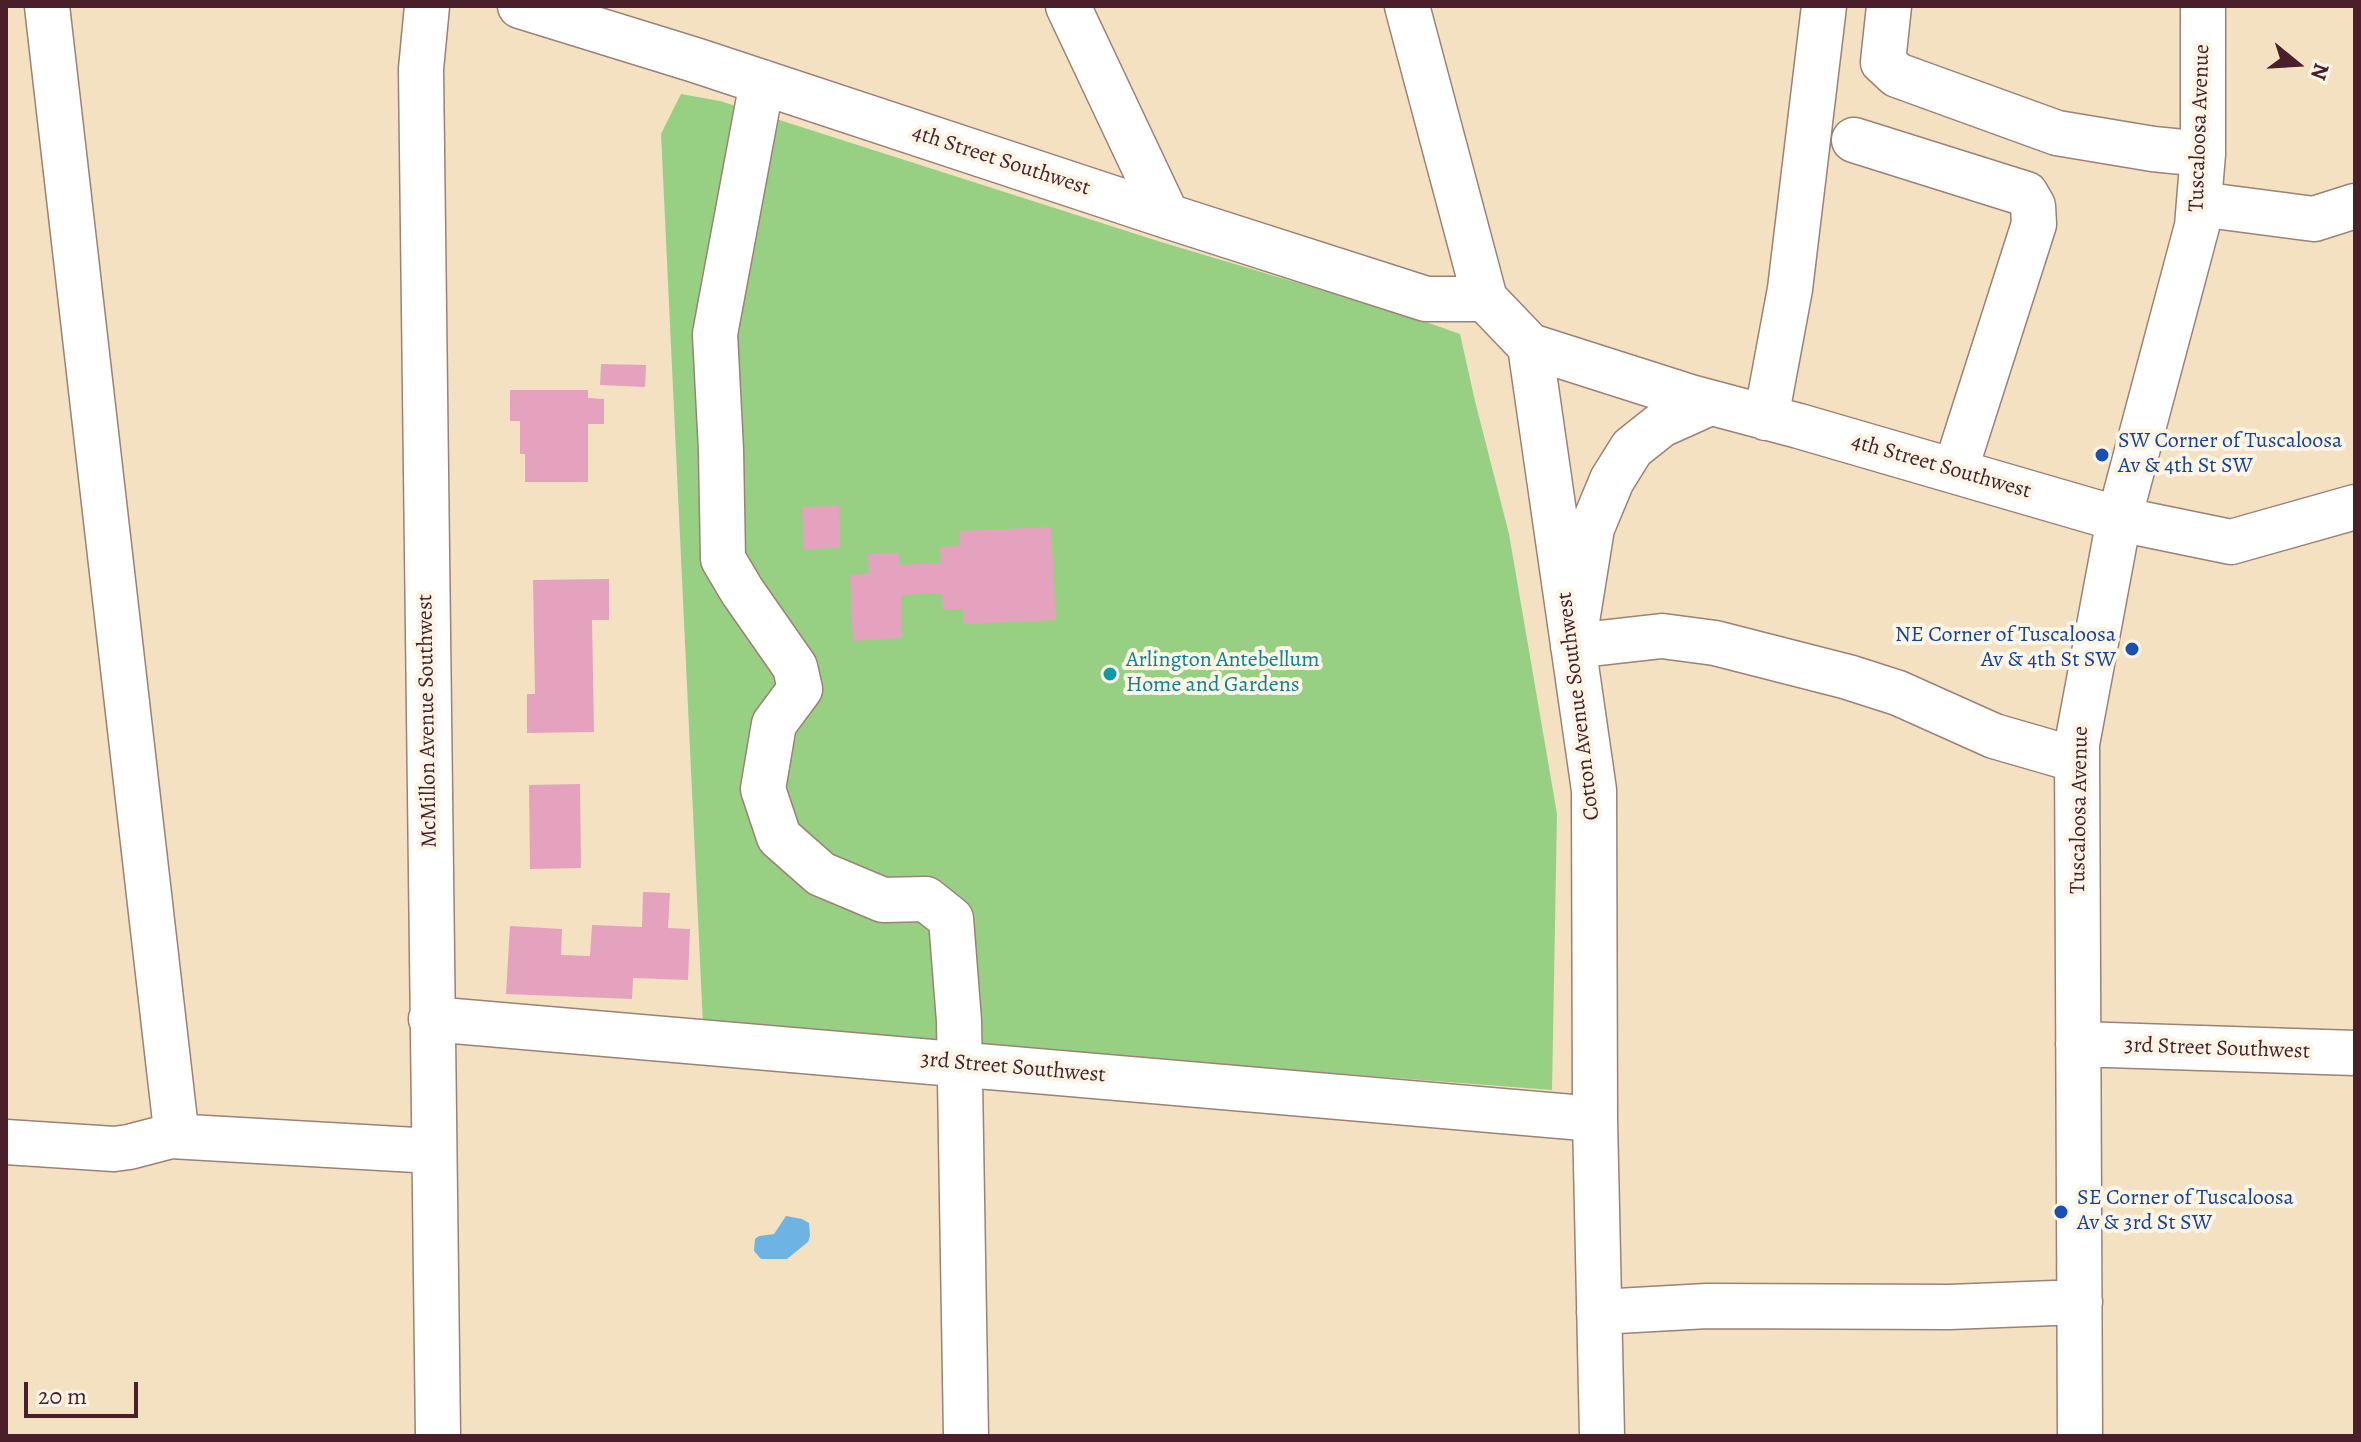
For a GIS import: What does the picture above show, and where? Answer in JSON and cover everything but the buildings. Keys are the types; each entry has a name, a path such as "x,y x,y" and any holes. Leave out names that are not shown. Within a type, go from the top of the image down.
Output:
{"street":[{"path":"47,6 175,1121 171,1136"},
{"name":"McMillon Avenue Southwest","path":"427,6 421,69 438,1436"},
{"name":"4th Street Southwest","path":"520,6 563,13 762,82 1426,299 1485,299"},
{"path":"1068,6 1167,216"},
{"path":"1407,6 1485,299 1530,346"},
{"path":"1766,418 1790,289 1824,6"},
{"path":"1889,6 1883,62 1897,75 2057,133 2203,154"},
{"name":"Tuscaloosa Avenue","path":"2080,1436 2077,744 2119,519 2197,226 2203,154 2203,6"},
{"path":"762,82 715,334 723,559 795,667 800,689 774,724 763,789 779,837 821,874 883,900 926,899 951,919 960,1062 966,1436"},
{"path":"1854,140 2026,194 2033,206 2034,224 1955,471"},
{"path":"2199,204 2314,219 2355,206"},
{"name":"4th Street Southwest","path":"1530,346 1710,403 2119,519 2231,542 2355,507"},
{"name":"Cotton Avenue Southwest","path":"1530,346 1594,790 1595,1119 1602,1436"},
{"path":"1710,403 1661,425 1632,448 1612,480 1592,528 1573,646 1662,636 1715,643 1898,693 1994,736 2077,760"},
{"name":"3rd Street Southwest","path":"431,1019 960,1062 1595,1119"},
{"name":"3rd Street Southwest","path":"2078,1044 2355,1053"},
{"path":"6,1142 114,1149 171,1136 433,1151"},
{"path":"1599,1312 1707,1306 1949,1307 2080,1302"}],"green space":[{"name":"Arlington Antebellum Home and Gardens","path":"681,94 720,101 1460,334 1509,534 1557,814 1552,1090 703,1025 661,134"}],"water":[{"path":"786,1216 809,1223 808,1242 787,1259 761,1259 754,1251 755,1239 774,1234"}],"place":[{"name":"SW Corner of Tuscaloosa Av & 4th St SW","path":"2102,455"},
{"name":"NE Corner of Tuscaloosa Av & 4th St SW","path":"2132,649"},
{"name":"Arlington Antebellum Home and Gardens","path":"1110,674"},
{"name":"SE Corner of Tuscaloosa Av & 3rd St SW","path":"2061,1212"}]}
